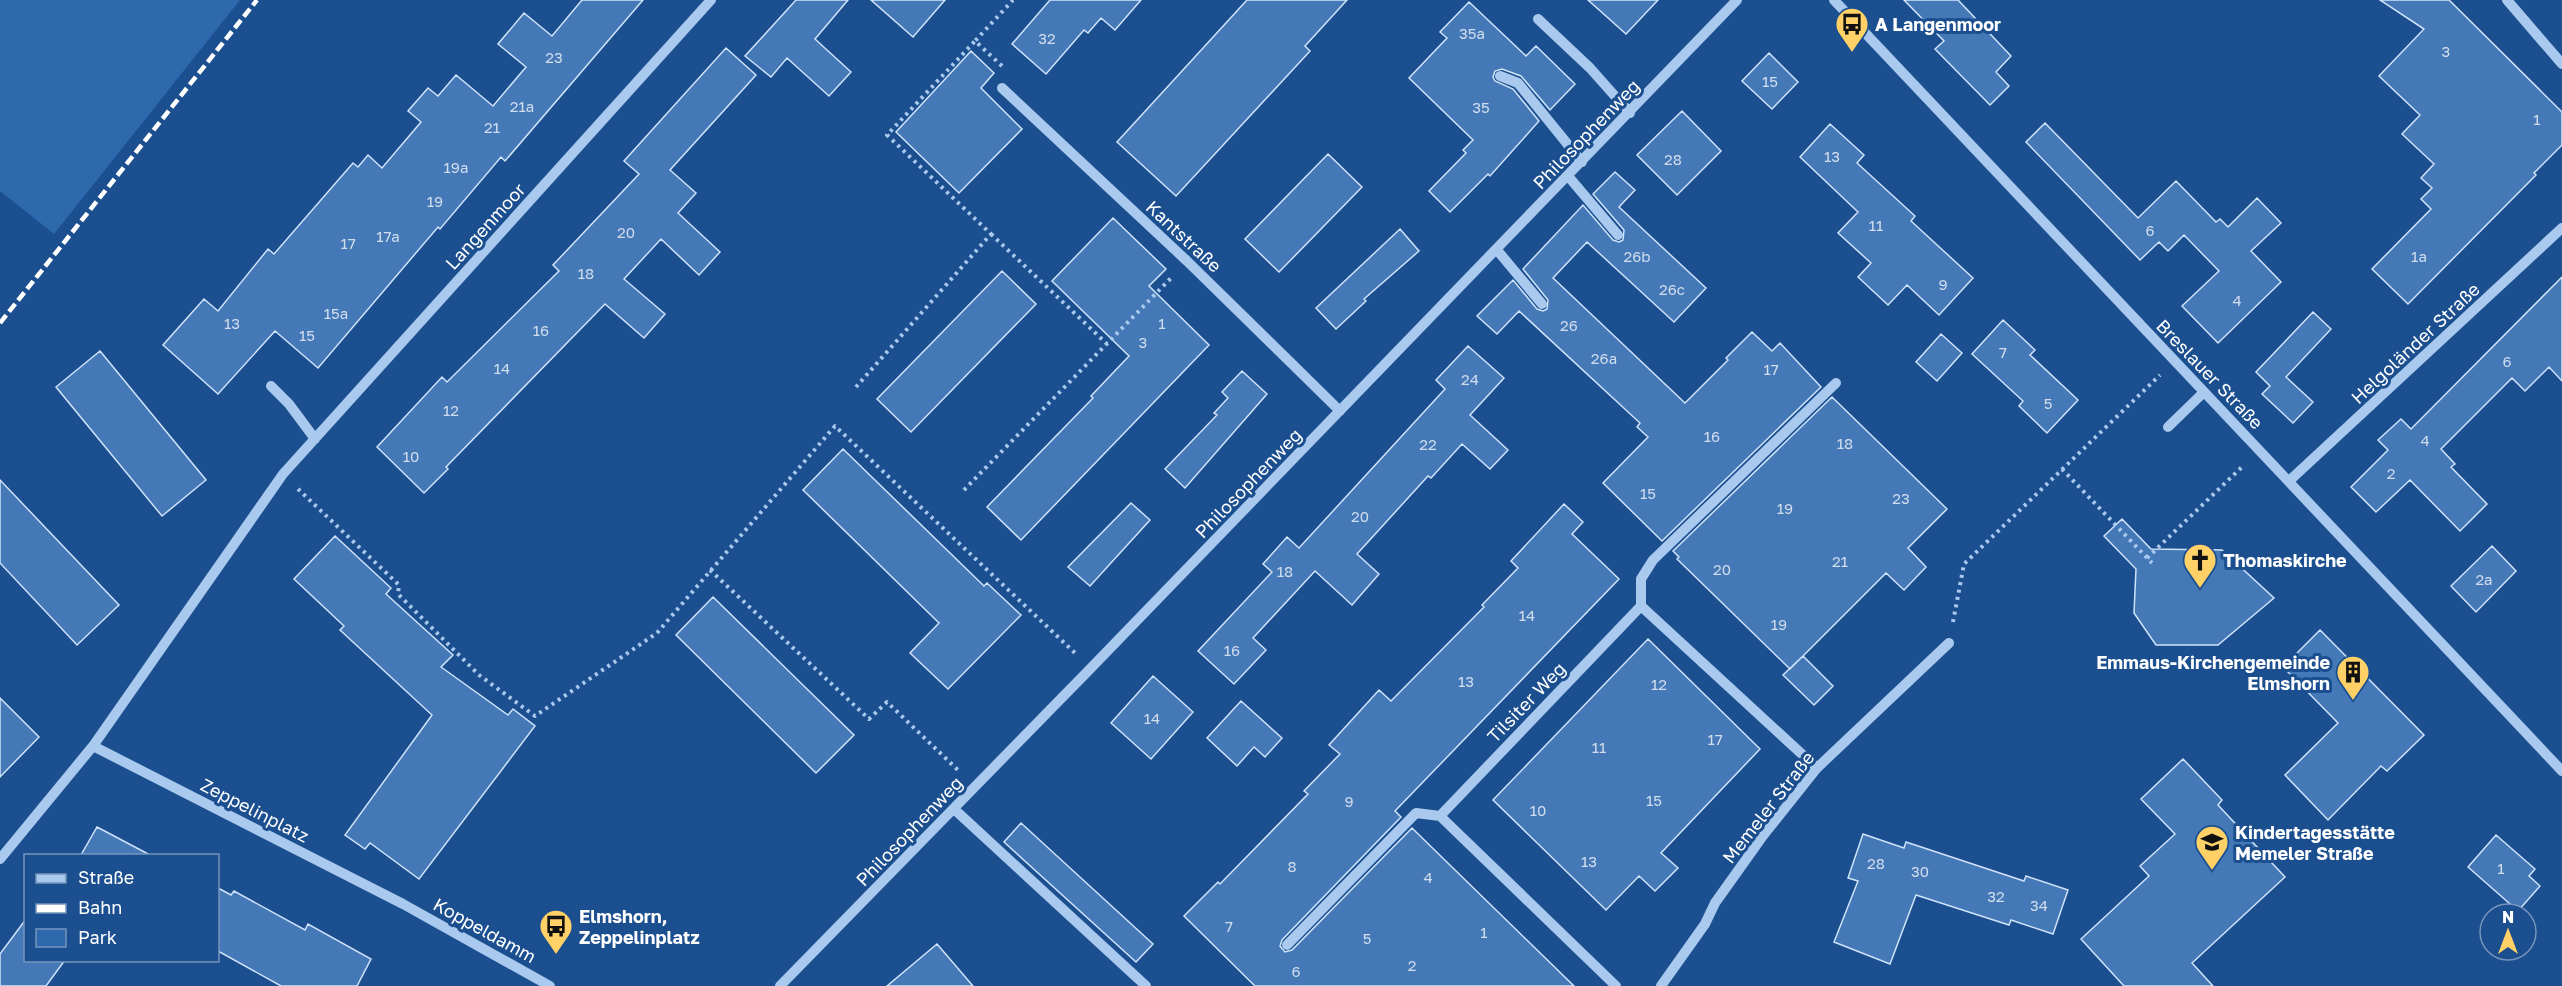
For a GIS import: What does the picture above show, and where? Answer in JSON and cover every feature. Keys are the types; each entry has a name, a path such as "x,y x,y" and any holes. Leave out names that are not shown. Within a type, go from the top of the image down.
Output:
{"street":[{"name":"Langenmoor","path":"283,474 711,0"},
{"name":"Philosophenweg","path":"780,986 1092,668 1737,0"},
{"name":"Breslauer Straße","path":"1834,0 2562,771"},
{"path":"2506,0 2562,64"},
{"path":"1538,19 1590,68 1630,112"},
{"path":"1500,76 1518,83 1582,162"},
{"name":"Kantstraße","path":"1002,88 1187,261 1340,411"},
{"path":"1568,176 1618,235"},
{"name":"Helgoländer Straße","path":"2289,481 2562,228"},
{"path":"1497,250 1542,304"},
{"path":"1817,768 1641,606 1641,579 1653,560 1836,383"},
{"path":"271,386 290,404 315,439"},
{"path":"2168,427 2204,392"},
{"path":"1,858 93,746 283,474"},
{"name":"Tilsiter Weg","path":"1440,816 1641,606"},
{"name":"Memeler Straße","path":"1661,986 1742,865 1817,768 1949,643"},
{"name":"Zeppelinplatz","path":"93,746 403,904"},
{"path":"954,809 1146,986"},
{"path":"1287,945 1416,813 1440,816 1616,986"},
{"name":"Koppeldamm","path":"403,904 550,986"}],"path":[{"path":"1012,0 887,135 1107,344"},
{"path":"975,41 1013,77 1002,88"},
{"path":"856,387 991,234"},
{"path":"964,490 1187,261"},
{"path":"1949,643 1964,564 2174,360"},
{"path":"283,474 399,585 398,594 479,675 535,716 657,633 835,426 1092,668"},
{"path":"2147,558 2259,450"},
{"path":"2062,469 2151,563"},
{"path":"710,570 869,719 887,702 975,786"}],"green space":[{"path":"0,0 240,0 54,234 0,191"}],"building":[{"path":"582,0 643,0 505,161 501,157 440,229 438,227 318,368 275,331 218,394 163,345 204,299 218,311 268,249 274,254 353,163 358,167 368,155 382,168 421,122 408,111 428,88 438,96 456,75 493,106 526,67 498,44 524,13 552,36"},
{"path":"796,0 848,0 815,39 851,72 829,96 787,58 771,77 745,56"},
{"path":"871,0 945,0 913,37"},
{"path":"1050,0 1141,0 1115,30 1101,18 1088,33 1084,30 1046,74 1012,44"},
{"path":"1247,0 1347,0 1305,46 1310,51 1176,196 1117,142"},
{"path":"1588,0 1658,0 1626,34"},
{"path":"1904,0 1958,0 2011,56 1996,72 2009,86 1990,105 1935,49 1944,41"},
{"path":"2380,0 2449,0 2562,112 2562,145 2534,173 2536,175 2408,304 2372,269 2431,209 2421,199 2432,188 2421,178 2434,164 2402,134 2420,115 2379,76 2424,29"},
{"path":"1469,2 1526,56 1536,46 1575,84 1550,110 1521,76 1502,69 1495,71 1493,77 1495,81 1513,89 1539,121 1490,176 1488,174 1450,212 1429,191 1466,153 1463,150 1473,140 1409,78 1447,38 1440,32"},
{"path":"726,48 756,75 670,170 696,193 678,213 720,252 699,275 661,239 624,279 665,314 644,338 605,304 446,467 448,469 424,493 377,447 442,377 447,382 559,271 553,265 639,174 624,161"},
{"path":"971,51 994,73 981,88 1022,129 959,193 896,132"},
{"path":"1769,53 1798,82 1772,109 1742,81"},
{"path":"1682,111 1721,151 1677,195 1637,155"},
{"path":"2045,123 2138,218 2176,181 2216,222 2220,219 2228,227 2257,198 2281,223 2251,251 2281,282 2218,343 2182,306 2219,271 2184,235 2168,251 2159,242 2140,260 2026,142"},
{"path":"1830,124 1864,155 1857,163 1915,216 1911,221 1973,278 1939,315 1907,285 1888,305 1858,277 1871,263 1838,233 1858,212 1800,157"},
{"path":"1328,154 1362,187 1279,272 1245,239"},
{"path":"1615,172 1635,190 1619,207 1706,288 1674,322 1587,242 1553,278 1685,403 1752,332 1772,351 1780,343 1821,387 1662,541 1603,483 1648,437 1637,427 1640,423 1519,311 1497,334 1477,316 1513,280 1537,309 1543,311 1547,309 1548,300 1523,269 1583,205 1613,240 1619,242 1623,240 1624,230 1593,194"},
{"path":"1113,218 1166,269 1149,286 1209,345 1021,540 987,507 1093,398 1091,396 1129,356 1052,281"},
{"path":"1400,229 1419,251 1364,299 1366,301 1336,329 1316,308"},
{"path":"1002,271 1036,304 911,432 877,399"},
{"path":"2562,277 2562,381 2549,367 2525,391 2512,378 2441,449 2455,464 2451,467 2487,504 2460,531 2410,480 2376,512 2351,487 2388,450 2378,440 2401,419 2411,429"},
{"path":"2313,312 2331,329 2286,377 2313,402 2293,423 2262,394 2270,386 2256,372"},
{"path":"2003,320 2035,350 2030,355 2078,400 2047,433 2019,406 2023,401 1972,354"},
{"path":"1941,334 1962,353 1937,381 1916,362"},
{"path":"1468,346 1504,378 1470,415 1508,450 1490,469 1462,444 1431,478 1428,476 1357,554 1379,574 1352,605 1315,571 1253,638 1266,650 1234,684 1198,651 1272,572 1263,564 1287,537 1299,548 1445,389 1436,380"},
{"path":"100,351 206,480 162,516 56,387"},
{"path":"1242,371 1267,394 1185,488 1165,469 1217,415 1214,413 1228,398 1222,392"},
{"path":"1832,397 1947,509 1908,548 1926,567 1904,590 1886,573 1790,669 1677,559 1679,557 1673,551"},
{"path":"843,449 984,586 987,583 1021,615 948,689 910,653 939,623 803,490"},
{"path":"0,480 119,605 77,645 0,563"},
{"path":"1131,503 1150,520 1090,586 1068,567"},
{"path":"1564,504 1583,522 1572,534 1619,579 1395,811 1401,817 1282,940 1280,946 1285,952 1292,950 1412,828 1574,986 1255,986 1184,916 1218,882 1220,884 1308,794 1304,791 1340,754 1329,745 1379,690 1391,701 1484,607 1482,605 1518,568 1511,561"},
{"name":"Thomaskirche","path":"2122,519 2151,549 2222,550 2274,598 2218,645 2156,645 2134,613 2136,569 2104,536"},
{"path":"335,536 391,588 386,594 453,655 441,667 508,715 513,709 535,726 419,879 370,843 365,849 345,835 432,715 340,630 344,626 294,579"},
{"path":"2492,546 2516,571 2476,612 2451,586"},
{"path":"713,597 854,735 816,773 676,635"},
{"name":"Emmaus-Kirchengemeinde Elmshorn","path":"2320,630 2424,735 2387,771 2381,766 2328,820 2285,775 2338,723 2283,667"},
{"path":"1648,639 1760,749 1661,853 1678,868 1655,891 1639,876 1606,910 1493,800"},
{"path":"1803,656 1833,686 1814,705 1783,675"},
{"path":"1153,676 1193,712 1151,759 1111,723"},
{"path":"0,698 39,737 0,777"},
{"path":"1241,701 1282,738 1265,757 1254,747 1237,766 1207,738"},
{"name":"Kindertagesstätte Memeler Straße","path":"2183,759 2222,800 2218,805 2285,877 2192,963 2213,986 2124,986 2081,939 2149,876 2140,866 2175,834 2141,799"},
{"path":"1021,823 1153,944 1136,962 1004,842"},
{"path":"97,827 148,854 82,854"},
{"path":"1863,834 1904,848 1906,842 2024,881 2026,876 2068,890 2053,934 2011,920 2009,925 1916,895 1890,964 1834,942 1858,881 1848,878"},
{"path":"2496,835 2535,869 2529,876 2540,886 2526,902 2508,902 2468,867"},
{"path":"219,889 231,895 234,891 305,930 308,924 371,959 357,986 281,986 219,952"},
{"path":"24,922 24,962 64,962 46,986 0,986 0,954"},
{"path":"937,944 973,986 887,986"}],"railway":[{"path":"0,323 257,0"}],"place":[{"name":"A Langenmoor","path":"1852,53"},
{"name":"Thomaskirche","path":"2200,589"},
{"name":"Emmaus-Kirchengemeinde Elmshorn","path":"2353,701"},
{"name":"Kindertagesstätte Memeler Straße","path":"2212,871"},
{"name":"Elmshorn, Zeppelinplatz","path":"556,955"}]}
